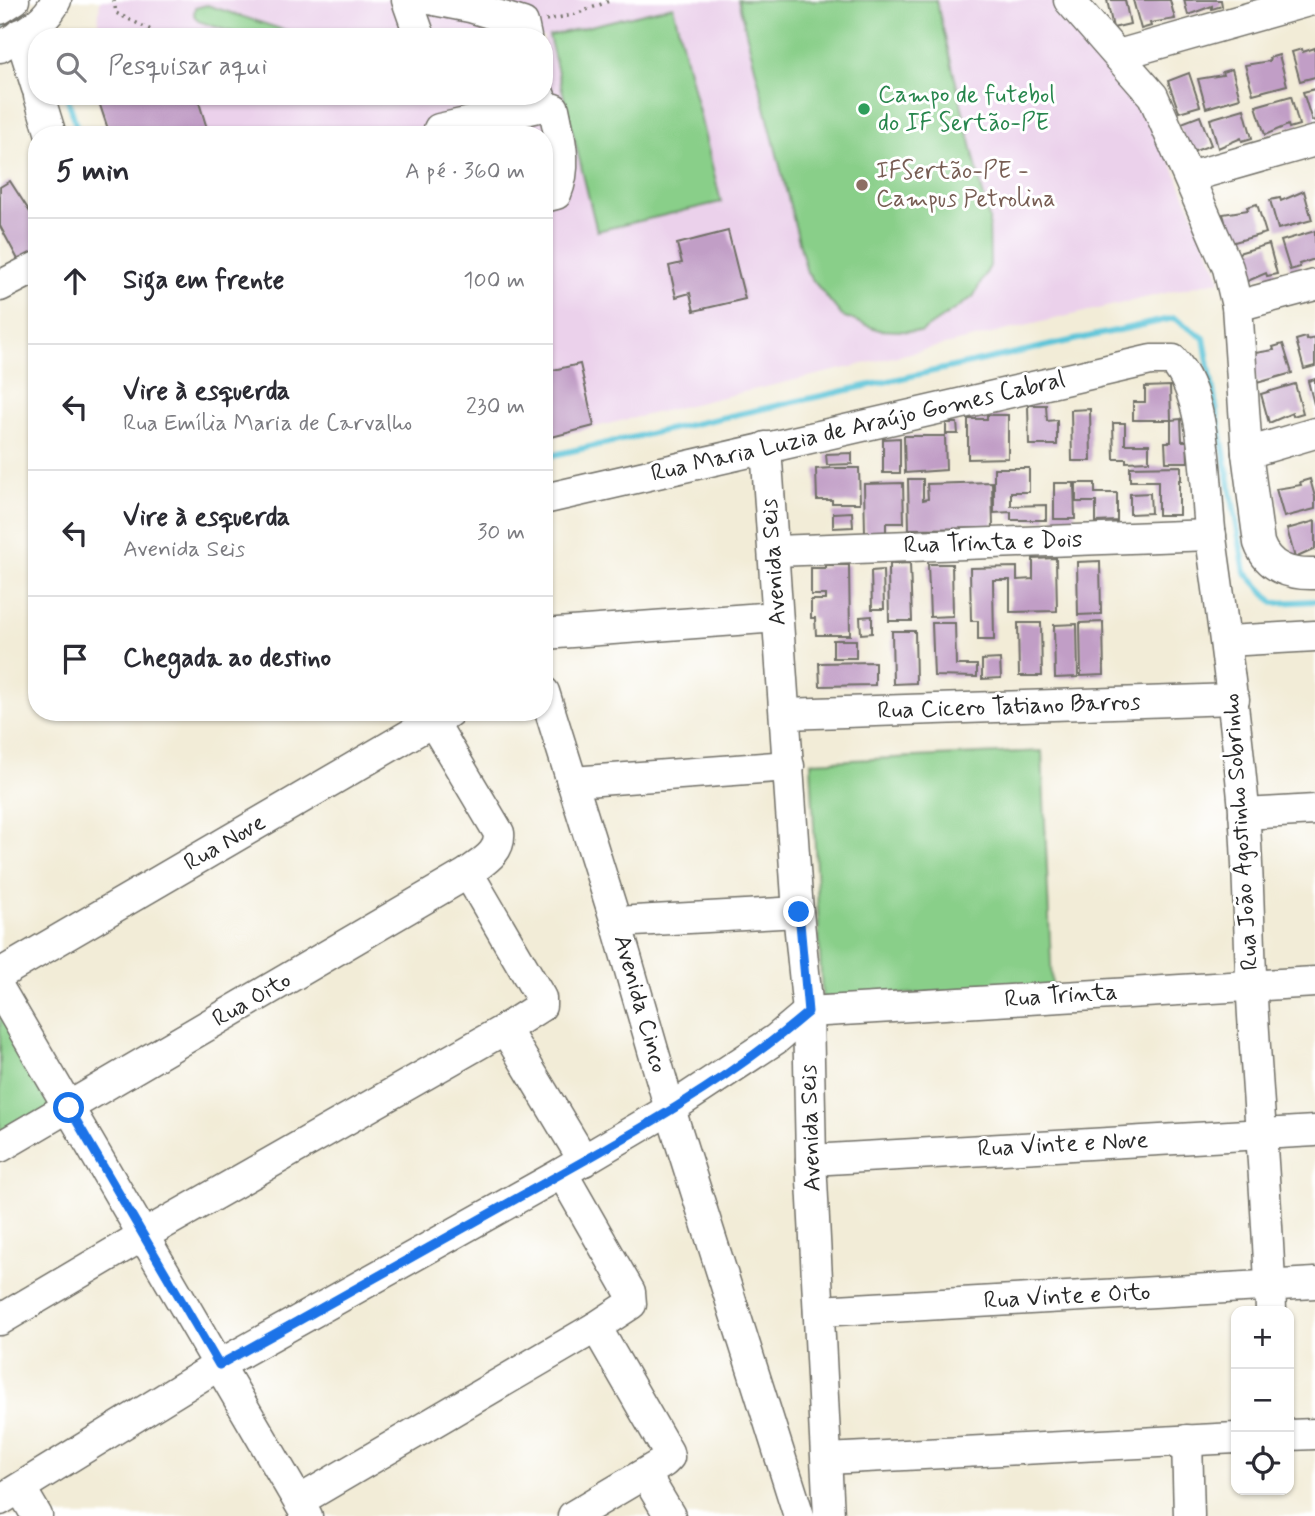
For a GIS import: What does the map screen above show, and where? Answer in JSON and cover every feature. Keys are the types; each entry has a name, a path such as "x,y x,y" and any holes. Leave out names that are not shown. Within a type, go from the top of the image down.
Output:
{"street":[{"path":"0,9 14,0"},
{"path":"10,40 34,19 31,0"},
{"path":"31,28 41,22 56,0"},
{"path":"407,0 417,28"},
{"path":"434,0 471,3 520,28"},
{"path":"1069,0 1153,96 1189,177 1228,268 1237,306 1247,453 1259,543 1264,556 1284,570 1295,574 1315,574"},
{"path":"1118,55 1312,0"},
{"path":"10,40 28,30"},
{"path":"10,40 28,72"},
{"path":"42,105 48,126"},
{"path":"450,126 526,105"},
{"path":"548,105 554,109 564,160 562,180 556,194 553,195"},
{"path":"1189,177 1315,141"},
{"path":"0,286 28,272"},
{"path":"1237,306 1315,285"},
{"name":"Rua Maria Luzia de Araújo Gomes Cabral","path":"553,497 1152,360 1173,360"},
{"name":"Rua João Agostinho Sobrinho","path":"1173,360 1187,379 1199,417 1210,535 1234,699 1244,814 1251,984 1271,1298"},
{"path":"1247,453 1315,433"},
{"name":"Avenida Seis","path":"766,447 808,1012 811,1160 830,1516"},
{"name":"Rua Trinta e Dois","path":"775,551 1210,535"},
{"path":"553,633 777,617"},
{"path":"1227,641 1315,636"},
{"name":"Rua Cicero Tatiano Barros","path":"785,715 1234,699"},
{"name":"Rua Nove","path":"0,974 434,721"},
{"name":"Rua Oito","path":"0,1147 468,873 499,845 499,833 443,721"},
{"name":"Avenida Cinco","path":"553,721 616,922 670,1110 799,1516"},
{"path":"572,782 789,766"},
{"path":"1244,814 1315,810"},
{"path":"0,1320 505,1029 542,1005 541,998 468,873"},
{"path":"616,922 799,912"},
{"name":"Rua Trinta","path":"808,1012 1315,982"},
{"path":"0,990 303,1508 631,1304 630,1292 573,1167 505,1029"},
{"path":"37,1516 10,1495 219,1365 670,1110 776,1039 808,1012"},
{"name":"Rua Vinte e Nove","path":"811,1160 1315,1131"},
{"name":"Rua Vinte e Oito","path":"819,1311 1271,1298 1315,1283"},
{"path":"572,1516 657,1466 668,1452 596,1327"},
{"path":"1294,1435 1315,1434"},
{"path":"827,1459 1231,1438"},
{"path":"1187,1440 1189,1516"},
{"path":"657,1466 670,1516"}],"path":[{"path":"114,0 116,13 147,28"},
{"path":"531,28 612,0"}],"shaded area":[{"name":"IFSertão-PE - Campus Petrolina","path":"100,0 1057,0 1142,93 1221,280 553,437 553,126 107,126 100,105 553,105 553,28 98,28"}],"green space":[{"name":"Campo de futebol do IF Sertão-PE","path":"738,0 936,0 989,219 990,266 973,297 921,332 879,330 842,316 807,273"},
{"path":"207,5 277,28 219,28 198,21 194,15 195,8"},
{"path":"673,6 721,202 597,231 553,52 553,35"},
{"path":"1042,751 1052,987 822,998 811,762"},
{"path":"0,993 64,1101 0,1138"}],"building":[{"path":"1107,0 1125,0 1130,24 1113,28"},
{"path":"1133,0 1170,0 1175,19 1150,23 1151,26 1141,29"},
{"path":"1184,0 1221,0 1222,6 1212,9 1212,6 1188,15"},
{"path":"1315,48 1315,77 1300,81 1292,52"},
{"path":"1279,55 1287,85 1253,94 1245,65 1270,61 1269,58"},
{"path":"1232,69 1240,98 1206,108 1198,79 1223,75 1222,72"},
{"path":"1189,73 1200,106 1179,112 1168,81"},
{"path":"1315,89 1315,120 1312,121 1303,92"},
{"path":"1291,96 1299,125 1289,128 1288,125 1265,135 1256,106"},
{"path":"100,105 200,105 206,126 107,126"},
{"path":"1244,109 1252,138 1242,141 1241,138 1218,148 1210,119"},
{"path":"1200,116 1211,145 1190,153 1179,124"},
{"path":"10,181 28,209 28,263 22,267 0,226 0,187"},
{"path":"1304,191 1312,220 1278,229 1270,200 1280,198 1281,201"},
{"path":"1257,204 1266,233 1231,243 1223,214 1248,210 1247,207"},
{"path":"728,231 745,299 694,311 690,293 676,297 669,266 682,263 677,244"},
{"path":"1315,231 1315,259 1290,270 1281,241"},
{"path":"1269,244 1277,274 1267,276 1266,273 1243,283 1235,254"},
{"path":"1306,337 1307,340 1315,338 1315,366 1304,369 1296,340"},
{"path":"1283,344 1292,373 1257,383 1249,354 1274,350 1273,347"},
{"path":"580,364 594,426 553,437 553,370"},
{"path":"1315,379 1315,404 1314,404 1308,381"},
{"path":"1295,384 1303,413 1293,416 1292,413 1269,423 1261,394"},
{"path":"1170,386 1171,420 1133,420 1133,402 1145,402 1145,387"},
{"path":"1028,405 1046,405 1047,421 1057,420 1057,445 1029,445"},
{"path":"1090,409 1091,461 1072,461 1071,410"},
{"path":"987,415 1008,415 1008,458 968,459 968,419 987,419"},
{"path":"1181,419 1182,441 1187,441 1188,462 1166,462 1165,442 1171,442 1171,420"},
{"path":"946,423 957,423 958,434 946,434"},
{"path":"1113,423 1125,423 1125,444 1149,444 1149,461 1126,462 1126,459 1114,459"},
{"path":"904,436 945,436 946,470 905,473"},
{"path":"900,438 900,473 883,473 883,439"},
{"path":"852,453 852,464 827,465 826,454"},
{"path":"1181,466 1179,515 1158,515 1158,481 1130,481 1130,467"},
{"path":"859,468 860,503 817,500 816,469"},
{"path":"994,468 1029,468 1029,492 1011,492 1011,506 1046,505 1046,520 1011,520 1011,512 994,513"},
{"path":"908,479 923,479 923,500 928,499 927,484 992,482 993,528 909,529"},
{"path":"1310,479 1315,509 1284,517 1276,489 1301,485 1300,482"},
{"path":"903,483 904,523 886,523 886,534 865,534 864,484"},
{"path":"1054,483 1074,483 1075,519 1054,519"},
{"path":"1076,483 1095,483 1095,493 1117,493 1117,521 1096,522 1096,502 1076,502"},
{"path":"1150,493 1151,513 1130,514 1130,494"},
{"path":"852,512 853,527 833,528 833,513"},
{"path":"1315,521 1315,549 1295,558 1287,529"},
{"path":"1056,558 1057,611 1010,612 1010,580 993,580 994,640 978,640 978,621 971,621 970,568 1017,567 1017,580 1033,579 1033,559"},
{"path":"1100,561 1101,614 1078,615 1077,562"},
{"path":"910,563 912,621 889,621 888,569 890,564"},
{"path":"928,564 952,564 953,616 930,617"},
{"path":"826,565 849,565 850,635 816,635 815,618 811,618 811,600 826,600 826,595 811,595 811,568 826,568"},
{"path":"883,570 884,609 872,609 871,571"},
{"path":"872,616 872,633 861,634 860,617"},
{"path":"1103,622 1104,675 1081,676 1080,623"},
{"path":"932,623 955,623 956,665 977,665 977,677 934,676"},
{"path":"1018,623 1041,623 1042,676 1019,676"},
{"path":"1077,624 1078,677 1055,678 1054,625"},
{"path":"892,631 915,631 916,683 893,684"},
{"path":"833,640 856,640 856,658 833,658"},
{"path":"1000,659 1001,678 982,679 982,660"},
{"path":"875,662 875,685 820,686 819,663"}],"waterway":[{"path":"0,26 20,14"},
{"path":"70,105 76,126"},
{"path":"553,455 1174,318 1204,338 1245,572 1274,603 1315,601"}],"place":[{"name":"Campo de futebol do IF Sertão-PE","path":"864,109"},
{"name":"IFSertão-PE - Campus Petrolina","path":"862,185"}],"route":[{"path":"69,1108 219,1365 584,1161 670,1110 776,1039 808,1012 799,912"}]}
